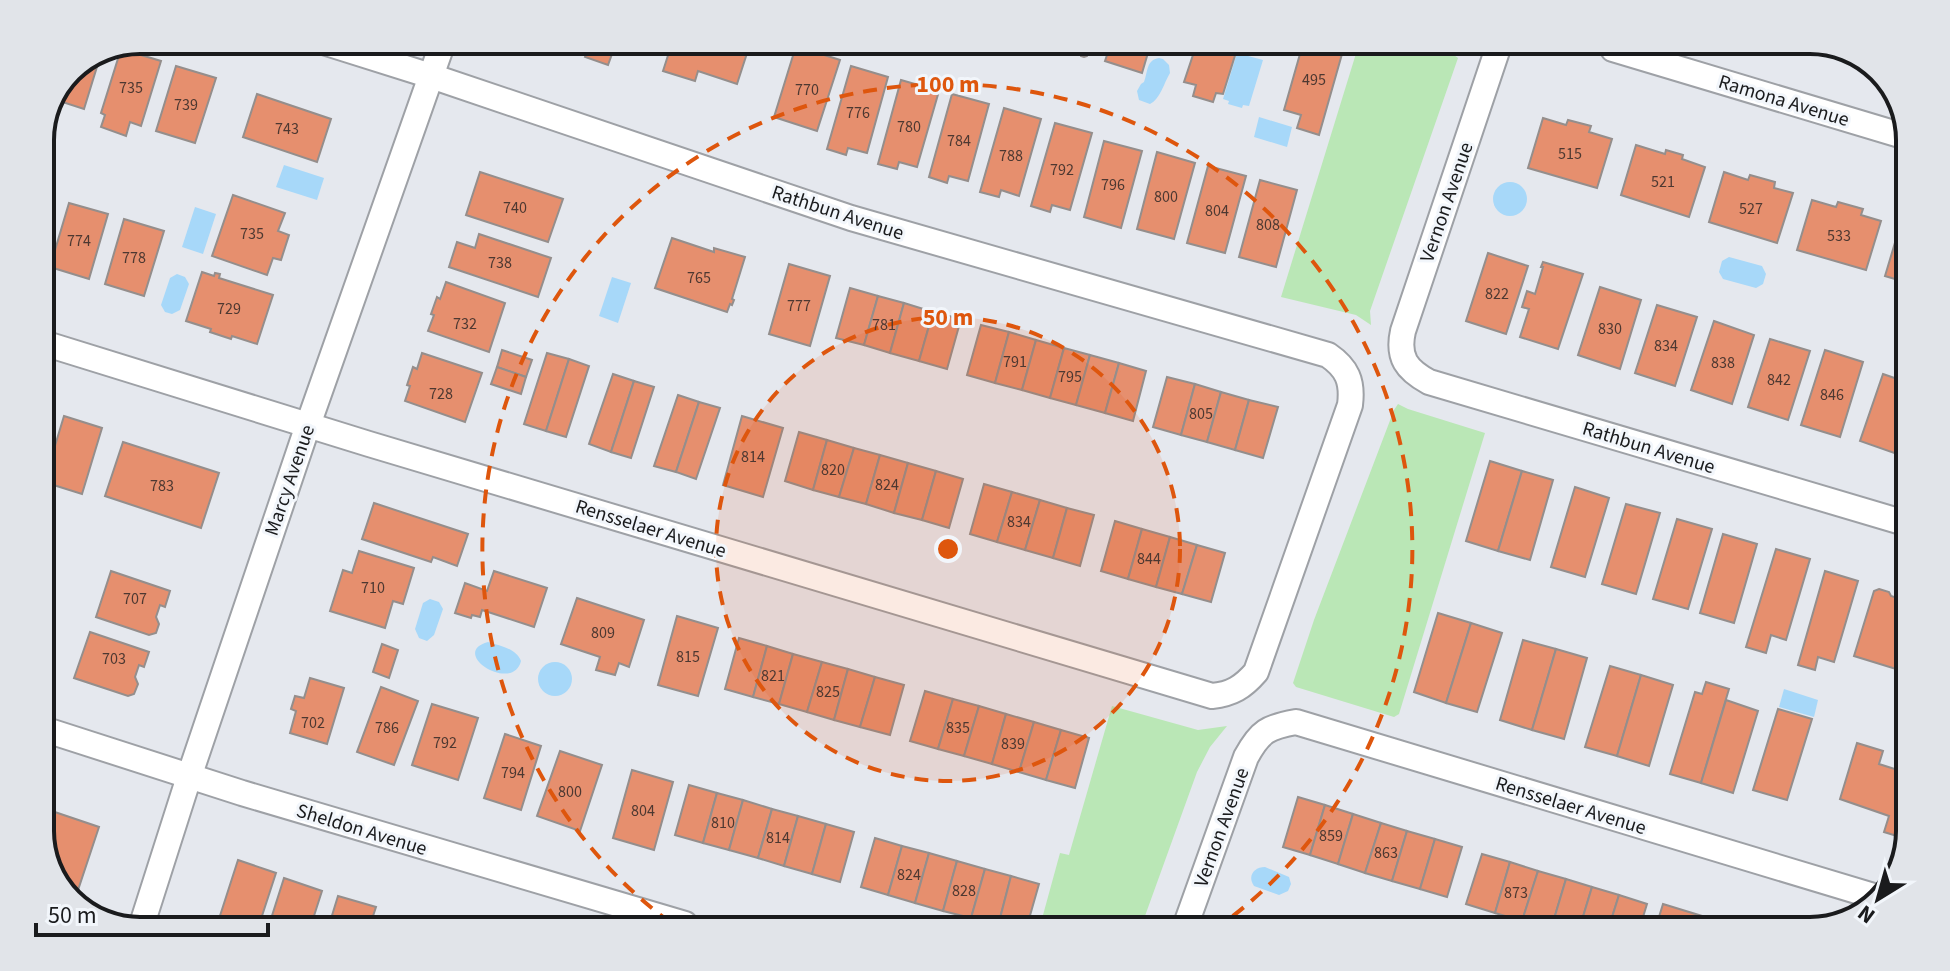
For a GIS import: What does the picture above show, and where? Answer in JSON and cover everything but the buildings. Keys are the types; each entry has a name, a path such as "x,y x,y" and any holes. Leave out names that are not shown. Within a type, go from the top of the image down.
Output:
{"street":[{"name":"Rathbun Avenue","path":"361,54 851,218 1328,355 1344,367 1351,381 1350,405 1256,672"},
{"name":"Marcy Avenue","path":"144,917 308,425 439,54"},
{"name":"Vernon Avenue","path":"1402,357 1403,331 1496,54"},
{"name":"Ramona Avenue","path":"1630,54 1896,134"},
{"name":"Rensselaer Avenue","path":"54,346 1212,696 1238,690 1256,672"},
{"name":"Rathbun Avenue","path":"1402,357 1411,370 1429,382 1896,520"},
{"name":"Rensselaer Avenue","path":"1263,731 1296,722 1868,894"},
{"name":"Vernon Avenue","path":"1189,917 1246,757 1263,731"},
{"name":"Sheldon Avenue","path":"54,733 189,777 661,917"}],"green space":[{"path":"1356,54 1451,54 1458,58 1370,311 1371,325 1356,315 1281,297"},
{"path":"1398,404 1485,433 1399,714 1394,717 1296,687 1293,683 1314,620"},
{"path":"1112,706 1198,730 1227,726 1210,747 1197,772 1145,917 1042,917 1060,853 1069,855"}],"water":[{"path":"1237,54 1263,60 1249,106 1243,105 1242,108 1223,99"},
{"path":"1159,58 1169,65 1170,73 1159,95 1150,104 1139,100 1137,91 1144,82 1150,64"},
{"path":"1259,117 1292,127 1287,147 1254,137"},
{"path":"284,165 324,178 317,200 276,187"},
{"path":"1510,182 1522,187 1527,199 1522,211 1510,216 1498,211 1493,199 1498,187"},
{"path":"195,207 216,214 203,254 182,247"},
{"path":"1729,257 1762,266 1766,274 1763,284 1756,288 1723,279 1719,272 1722,261"},
{"path":"177,274 185,277 189,284 180,310 172,314 165,312 161,305 170,278"},
{"path":"612,277 631,283 618,323 599,316"},
{"path":"430,599 439,602 443,609 434,635 427,641 419,638 415,629 423,603"},
{"path":"488,642 507,648 519,657 521,661 516,670 507,674 496,672 479,662 475,654 478,647"},
{"path":"555,662 567,667 572,679 567,691 555,696 543,691 538,679 543,667"},
{"path":"1784,689 1818,700 1814,717 1779,707"},
{"path":"1265,867 1289,877 1291,884 1288,891 1279,895 1254,886 1251,879 1253,873"}]}
